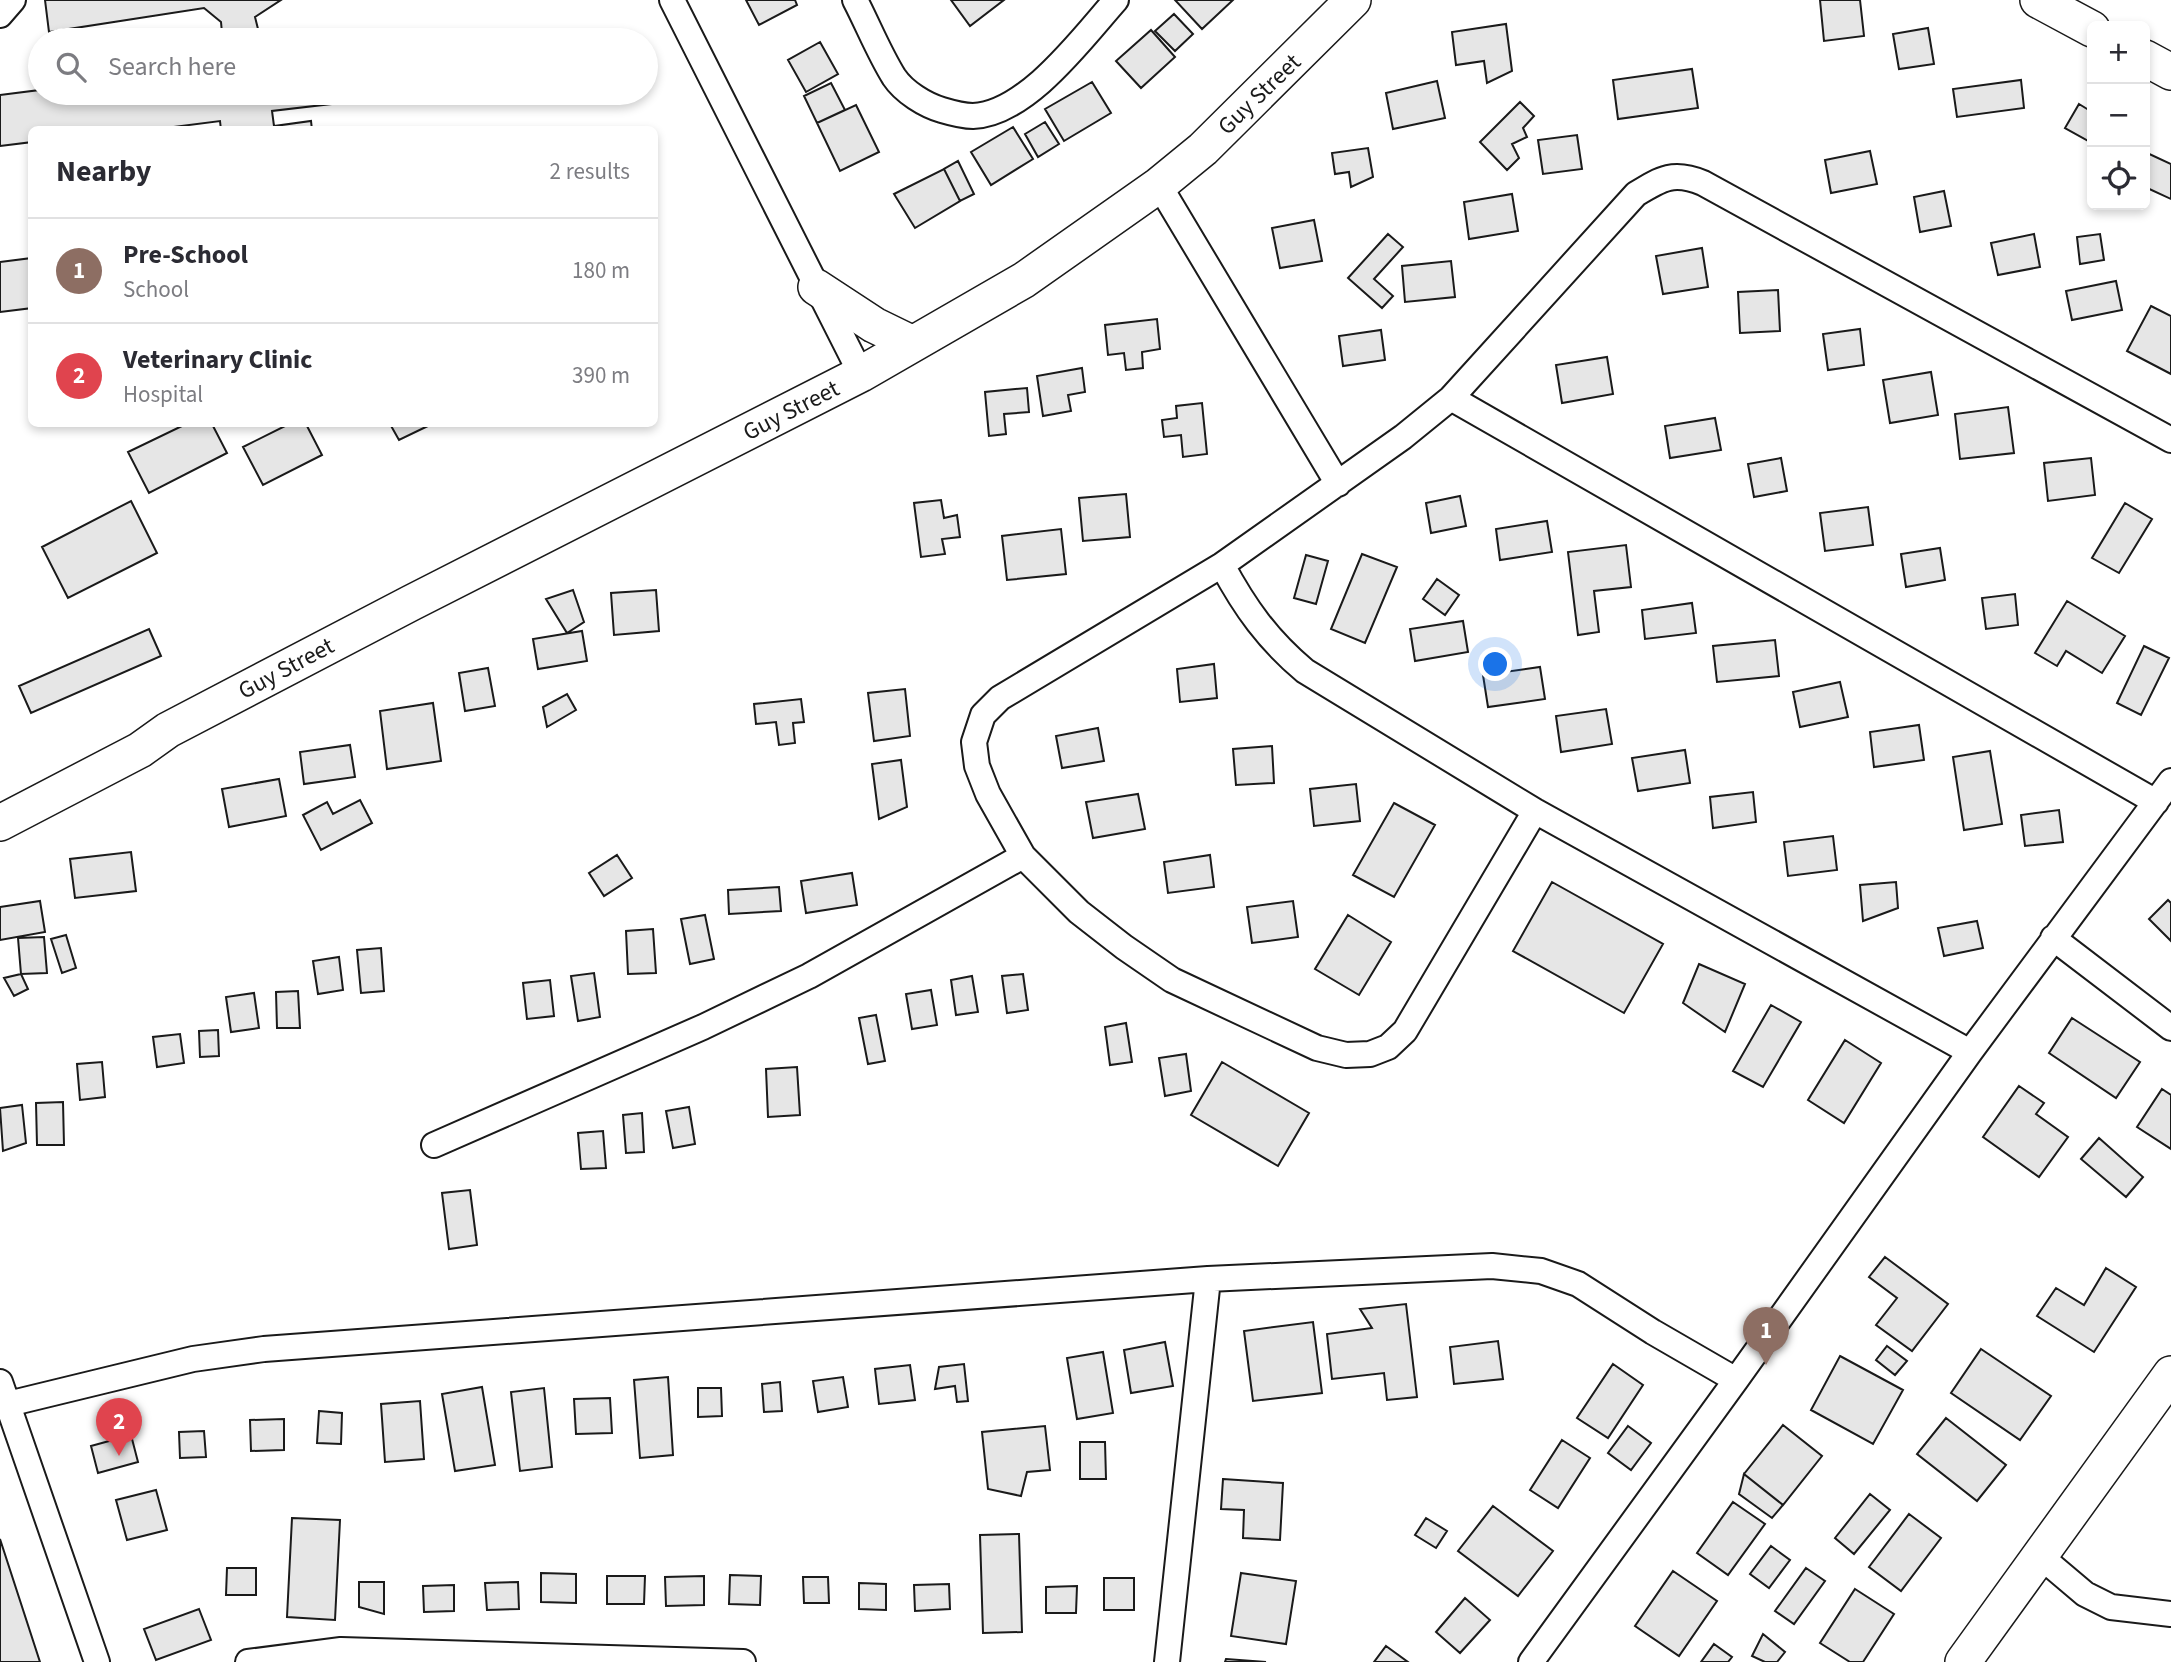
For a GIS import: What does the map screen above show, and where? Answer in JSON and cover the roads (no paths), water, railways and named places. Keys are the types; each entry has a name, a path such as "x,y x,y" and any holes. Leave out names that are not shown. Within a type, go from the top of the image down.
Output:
{"street":[{"path":"0,15 13,0"},
{"path":"672,0 861,374"},
{"path":"855,0 895,78 909,93 934,108 975,116 1007,106 1040,84 1116,0"},
{"name":"Guy Street","path":"0,823 140,751 169,730 411,603 861,374 1024,280 1159,185 1236,118 1353,0"},
{"path":"2038,0 2087,26"},
{"path":"2150,61 2171,72"},
{"path":"1535,811 1405,1031 1388,1046 1370,1054 1346,1055 1317,1048 1172,980 1079,912 1023,856 988,794 977,766 974,741 983,715 1000,698 1222,565 1403,437 1451,398 1636,194 1653,183 1669,178 1687,176 1703,183 2171,440"},
{"path":"1159,185 1338,484"},
{"path":"816,287 874,325 913,344"},
{"path":"1451,398 2156,802"},
{"path":"1222,565 1236,593 1260,628 1281,651 1305,671 1535,811 1970,1052"},
{"name":"Guy Street","path":"0,800 132,738 169,730"},
{"path":"1531,1662 1970,1052 2171,781"},
{"path":"434,1144 703,1027 809,976 1023,856"},
{"path":"2053,938 2171,1028"},
{"path":"97,1662 4,1393 264,1349 1208,1279 1492,1266 1541,1271 1578,1284 1736,1380"},
{"path":"1167,1662 1208,1279"},
{"path":"1963,1662 2171,1374"},
{"path":"2040,1556 2085,1594 2111,1607 2171,1614"},
{"path":"248,1662 341,1650 743,1662"}],"place":[{"name":"Pre-School","path":"1766,1365"},
{"name":"Veterinary Clinic","path":"119,1456"}]}
